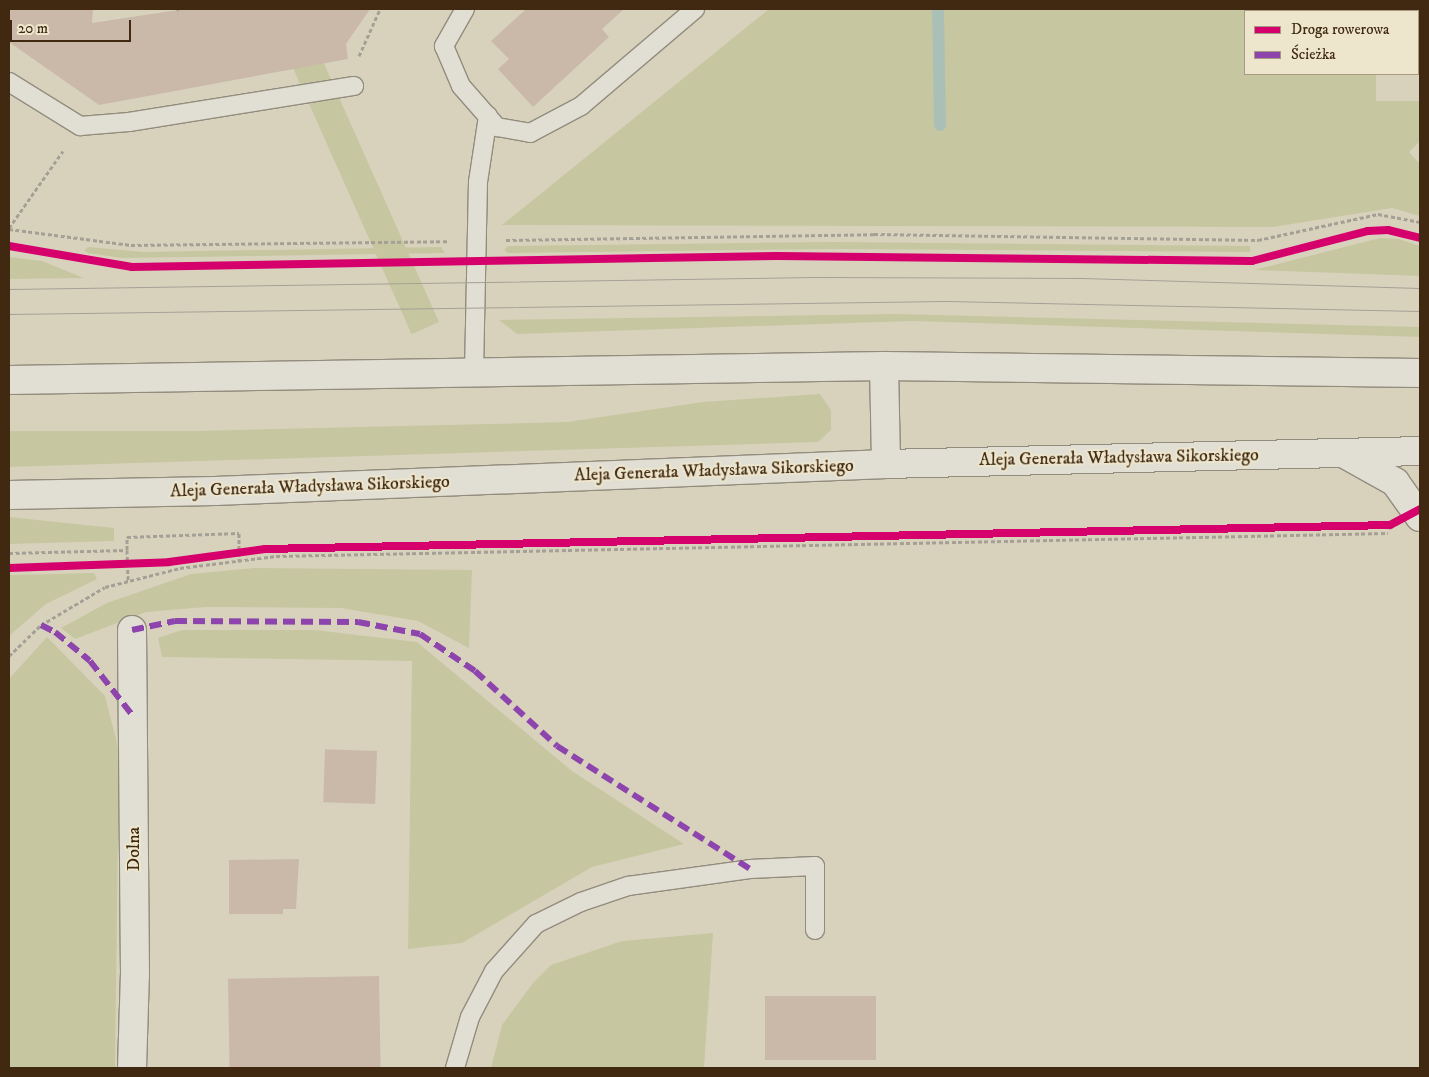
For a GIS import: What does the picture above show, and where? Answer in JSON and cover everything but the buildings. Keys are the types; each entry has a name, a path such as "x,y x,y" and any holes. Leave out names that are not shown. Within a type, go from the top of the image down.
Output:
{"main road":[{"path":"884,366 886,464"},
{"path":"9,380 884,366 1420,373"},
{"name":"Aleja Generała Władysława Sikorskiego","path":"9,495 215,491 886,464 1420,451"},
{"path":"1343,454 1395,482 1418,514"},
{"name":"Dolna","path":"132,630 135,974 132,1068"}],"lane":[{"path":"465,9 444,46 461,86 497,127 530,133 581,106 695,9"},
{"path":"9,82 80,126 129,122 350,86"},
{"path":"474,372 478,182 488,116"},
{"path":"455,1068 470,1016 494,971 536,924 581,902 637,885 750,869 814,866 815,930"}],"path":[{"path":"350,86 380,9"},
{"path":"80,126 9,229 132,245 874,234 1258,240 1378,214 1420,222"},
{"path":"9,656 41,625 105,587 180,568 239,557 265,549 1390,525 1418,514"},
{"path":"128,581 132,564 127,550 127,536 239,533 239,557"},
{"path":"160,563 239,557 1396,533"},
{"path":"9,553 127,550"},
{"path":"118,564 132,564"}],"green space":[{"path":"267,9 300,9 439,322 412,334"},
{"path":"769,9 1376,9 1244,10 1244,75 1376,75 1376,101 1420,101 1420,141 1409,152 1420,164 1420,216 1392,208 1273,227 502,225"},
{"path":"1380,238 1399,239 1420,246 1420,276 1254,270"},
{"path":"832,242 1250,246 1250,252 832,249 508,253 504,250 508,246"},
{"path":"88,247 144,252 441,247 445,253 122,258 88,253 84,250"},
{"path":"9,257 42,261 84,278 9,279"},
{"path":"895,314 1420,327 1420,337 912,321 517,334 499,320"},
{"path":"820,394 831,410 831,430 818,442 9,467 9,431 196,431 567,422 703,402"},
{"path":"9,517 114,528 114,541 9,544"},
{"path":"254,568 472,570 469,648 418,621 341,608 206,607 146,612 75,639 61,628 107,603 191,574"},
{"path":"94,573 97,579 46,604 9,636 9,575"},
{"path":"182,630 315,630 417,642 572,771 684,844 592,867 462,943 408,949 412,661 162,657 158,638"},
{"path":"47,637 105,696 119,751 115,1068 9,1068 9,679"},
{"path":"713,933 704,1068 491,1068 502,1025 533,983 551,965 622,941"}],"waterway":[{"path":"938,9 940,125"}],"tram line":[{"path":"9,289 816,277 1082,278 1420,288"},
{"path":"9,314 946,301 1420,311"}],"marked path":[{"path":"132,630 175,621 358,622 420,634 475,671 557,746 750,869"},
{"path":"41,625 55,632 90,661 133,716"}],"cycle path":[{"path":"9,246 132,267 777,256 1252,261 1368,231 1388,230 1420,238"},
{"path":"9,568 169,562 265,549 1390,525 1420,509"}]}
